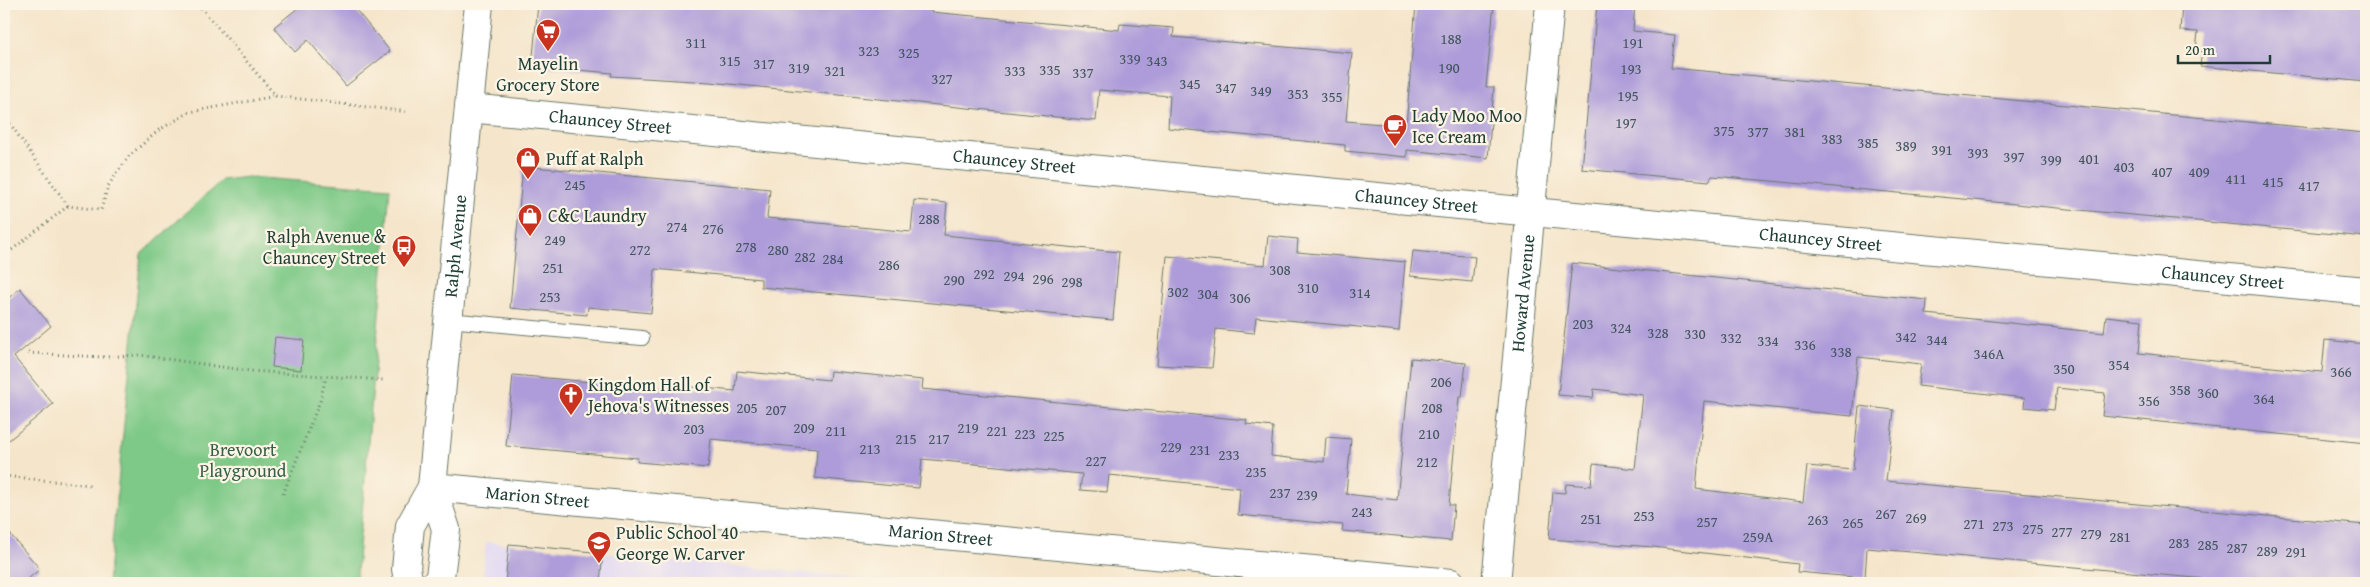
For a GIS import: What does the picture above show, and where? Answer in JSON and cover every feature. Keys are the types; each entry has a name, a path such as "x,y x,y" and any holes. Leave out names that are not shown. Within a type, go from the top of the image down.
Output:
{"street":[{"name":"Ralph Avenue","path":"436,583 440,577 446,529 432,487 479,4"},
{"name":"Howard Avenue","path":"1496,583 1550,4"},
{"name":"Chauncey Street","path":"469,108 534,116 2366,291"},
{"name":"Ralph Avenue","path":"409,583 406,569 410,526 432,487"},
{"name":"Marion Street","path":"432,487 1451,583"}],"lane":[{"path":"448,320 642,338"}],"path":[{"path":"198,4 276,96"},
{"path":"4,256 68,206 101,210 108,186 129,156 159,130 190,112 276,96 409,112"},
{"path":"4,115 68,206"},
{"path":"28,353 103,357 139,355 250,371 384,380"},
{"path":"283,494 320,401 326,377"},
{"path":"4,476 90,485"}],"shaded area":[{"name":"Public School 40 George W. Carver","path":"486,542 911,583 482,583"}],"green space":[{"name":"Brevoort Playground","path":"248,177 390,188 356,583 108,583 141,254 222,180"}],"building":[{"path":"303,4 351,4 390,51 346,86 308,40 295,52 274,27"},
{"path":"538,4 932,4 931,12 1119,30 1120,24 1174,28 1173,37 1352,53 1346,121 1406,126 1416,4 1494,4 1486,87 1494,87 1488,158 1407,150 1407,157 1345,151 1345,145 1168,128 1170,96 1099,90 1096,121 710,82 611,76 612,73 532,66"},
{"path":"1597,4 1635,4 1633,31 1675,35 1671,68 2365,133 2363,150 2366,150 2366,237 1771,181 1712,176 1709,181 1582,169"},
{"path":"2182,4 2366,4 2366,82 2200,66 2202,50 2196,50 2198,32 2180,31"},
{"path":"523,166 770,189 767,218 911,232 914,200 947,203 944,235 1119,252 1113,320 761,287 761,279 655,269 651,313 588,307 587,315 510,308"},
{"path":"1268,236 1298,239 1297,252 1405,262 1399,331 1256,317 1254,333 1216,329 1212,368 1157,365 1167,256 1265,265"},
{"path":"1413,251 1475,257 1472,282 1410,276"},
{"path":"1572,263 1927,300 1926,314 2104,333 2106,316 2142,320 2139,353 2281,368 2322,372 2325,340 2366,344 2366,443 2102,416 2105,393 2057,388 2054,410 2024,407 2025,398 1918,386 1921,364 1858,357 1852,416 1704,401 1696,489 1803,502 1807,466 1853,470 1859,406 1894,410 1886,481 2366,525 2366,583 2250,583 1867,548 1865,578 1797,572 1798,564 1653,547 1549,539 1553,492 1565,493 1566,484 1591,486 1593,464 1635,469 1643,395 1594,389 1593,398 1558,395"},
{"path":"20,288 51,326 14,357 53,404 4,444 4,302"},
{"path":"275,337 304,340 301,370 272,367"},
{"path":"1411,358 1466,363 1462,397 1459,397 1449,505 1454,505 1451,541 1342,531 1343,525 1238,515 1240,488 1109,475 1107,492 1080,490 1082,474 922,459 919,488 884,485 815,478 817,449 711,439 708,468 637,462 638,458 506,446 513,375 681,390 681,386 735,391 737,371 829,380 830,371 923,380 922,389 1247,420 1246,424 1273,427 1271,456 1324,462 1326,437 1351,439 1346,494 1397,500"},
{"path":"4,527 40,569 23,583 4,583"},
{"name":"Public School 40 George W. Carver","path":"509,544 603,553 600,583 505,583"}],"place":[{"name":"Mayelin Grocery Store","path":"548,52"},
{"name":"Lady Moo Moo Ice Cream","path":"1395,147"},
{"name":"Puff at Ralph","path":"528,180"},
{"name":"C&C Laundry","path":"530,237"},
{"name":"Ralph Avenue & Chauncey Street","path":"404,268"},
{"name":"Kingdom Hall of Jehova's Witnesses","path":"571,416"},
{"name":"Public School 40 George W. Carver","path":"599,564"}]}
